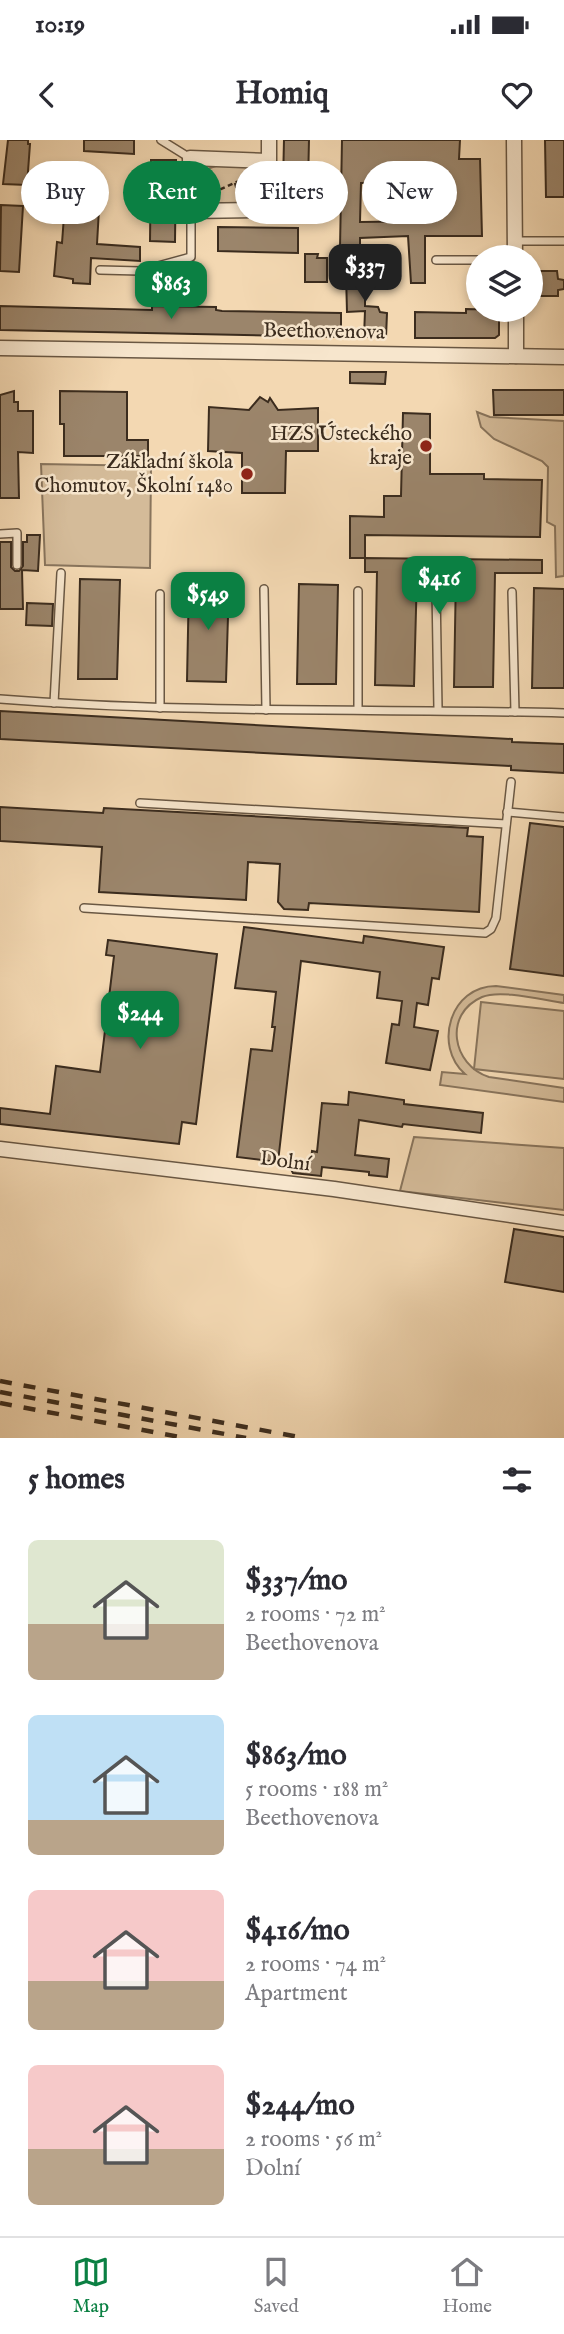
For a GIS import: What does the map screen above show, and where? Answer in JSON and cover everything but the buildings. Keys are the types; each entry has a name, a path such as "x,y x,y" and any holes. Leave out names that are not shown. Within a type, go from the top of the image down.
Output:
{"street":[{"path":"190,161 190,158 268,161 269,140"},
{"path":"514,140 515,245"},
{"path":"516,322 516,356"},
{"name":"Beethovenova","path":"0,348 564,357"},
{"name":"Dolní","path":"0,1149 334,1189 564,1223"}],"lane":[{"path":"161,140 190,158"},
{"path":"100,270 140,271 191,257 191,224"},
{"path":"515,241 564,241"},
{"path":"436,260 466,260"},
{"path":"0,534 16,533 17,565"},
{"path":"54,704 61,573"},
{"path":"264,589 266,710"},
{"path":"436,589 438,709"},
{"path":"358,591 358,709"},
{"path":"512,592 515,712"},
{"path":"160,594 160,708"},
{"path":"0,699 160,708 438,709 564,713"},
{"path":"84,908 485,933 491,929 496,918 511,782"},
{"path":"140,803 506,824"},
{"path":"508,812 564,817"}],"path":[{"path":"221,189 243,179 245,160"}],"shaded area":[{"path":"221,166 235,166 235,207 223,206"},
{"path":"477,412 490,417 564,421 564,576 556,577 555,526 547,522 548,467 542,461 494,439 481,427"},
{"path":"41,464 151,466 150,568 45,565"},
{"path":"496,986 564,995 564,1003 499,994 482,997 461,1015 457,1027 460,1051 476,1071 489,1077 564,1088 564,1102 440,1085 442,1072 465,1074 455,1062 450,1048 451,1020 458,1006 467,996 480,989"},
{"path":"481,1002 564,1011 564,1079 474,1069"},
{"path":"414,1137 564,1148 564,1210 400,1191"}],"railway":[{"path":"0,1381 304,1438"},
{"path":"0,1392 246,1438"},
{"path":"0,1403 185,1438"}],"place":[{"name":"HZS Ústeckého kraje","path":"426,446"},
{"name":"Základní škola Chomutov, Školní 1480","path":"247,474"}]}
